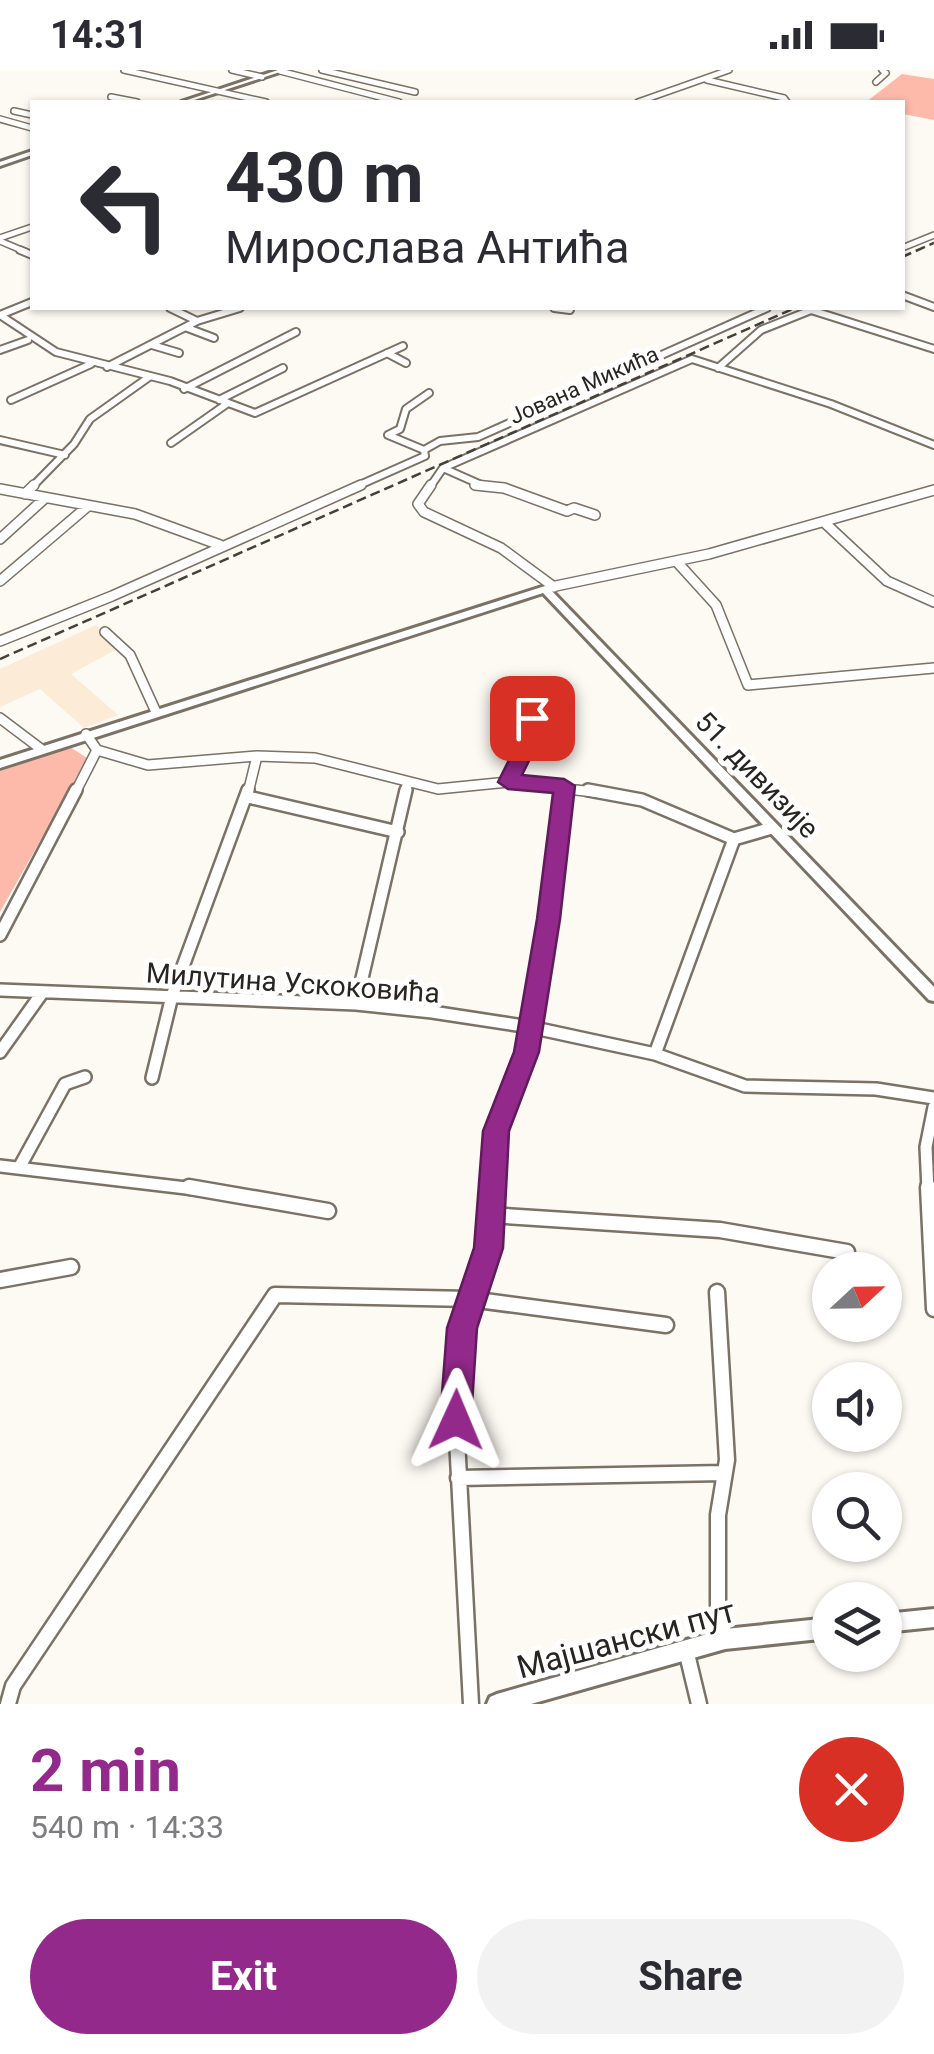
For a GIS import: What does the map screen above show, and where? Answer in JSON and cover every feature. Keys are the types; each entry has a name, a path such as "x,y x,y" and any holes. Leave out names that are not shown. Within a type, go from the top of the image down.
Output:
{"street":[{"path":"124,70 257,100"},
{"path":"232,70 262,77"},
{"path":"322,70 415,92"},
{"path":"644,100 729,70"},
{"path":"876,82 886,73 882,70"},
{"path":"190,100 282,71 391,100"},
{"path":"706,80 786,100"},
{"path":"111,96 128,100"},
{"path":"14,111 30,115"},
{"path":"0,119 30,127"},
{"path":"0,164 30,154"},
{"path":"0,240 30,228"},
{"path":"905,247 934,235"},
{"path":"0,240 30,254"},
{"path":"905,296 934,307"},
{"path":"30,303 0,316 28,340 56,354 149,377 261,412 403,346"},
{"path":"174,310 196,322"},
{"path":"107,366 196,322 234,310"},
{"path":"424,450 440,441 478,437 763,310"},
{"path":"718,368 761,330 810,310 934,349"},
{"path":"185,327 214,338"},
{"path":"184,389 296,332"},
{"path":"0,350 28,340"},
{"path":"152,344 179,353"},
{"path":"387,353 406,363"},
{"name":"Јована Микића","path":"444,468 692,359 832,404 934,445"},
{"path":"11,400 90,364"},
{"path":"171,443 224,401 283,368"},
{"path":"25,494 90,420 149,377"},
{"path":"424,450 388,435 400,428 406,409 428,393"},
{"path":"0,440 64,454"},
{"path":"0,641 112,596 425,456 424,450"},
{"path":"550,588 501,548 419,508 444,468 479,487 504,488 567,511 574,508 594,515"},
{"path":"0,489 136,514 220,545"},
{"path":"0,764 550,588 677,562 826,524 934,490"},
{"path":"0,539 44,498"},
{"path":"0,581 88,506"},
{"path":"826,524 887,582 934,602"},
{"path":"677,562 716,605 748,684 934,668"},
{"name":"51. дивизије","path":"550,588 934,996"},
{"path":"105,632 130,655 156,712"},
{"path":"508,782 535,728 528,714"},
{"path":"0,718 41,749"},
{"path":"86,734 97,750 160,766 257,756 336,762 452,790 508,782 564,786 653,804 734,839 772,828"},
{"path":"0,934 97,750"},
{"path":"152,1078 161,1026 248,797 257,756"},
{"path":"356,1004 408,782"},
{"path":"471,1704 458,1478 457,1370 470,1299 485,1269 496,1131 526,1052 549,919 564,786"},
{"path":"248,797 293,805 344,824 398,832"},
{"path":"656,1054 734,839"},
{"name":"Милутина Ускоковића","path":"0,990 356,1004 530,1027 656,1054 745,1086 876,1089 934,1098"},
{"path":"0,1052 42,993"},
{"path":"20,1168 65,1084 85,1077"},
{"path":"934,1106 926,1147 934,1309"},
{"path":"0,1166 159,1182 328,1211"},
{"path":"490,1215 720,1230 846,1252"},
{"path":"0,1280 71,1267"},
{"path":"718,1292 727,1460 718,1515 718,1607 725,1639"},
{"path":"8,1704 22,1673 275,1295 470,1299 666,1326"},
{"path":"458,1478 724,1473"},
{"path":"902,1621 934,1618"},
{"name":"Мајшански пут","path":"497,1704 725,1639 812,1630"},
{"path":"686,1650 698,1704"}],"shaded area":[{"path":"902,74 934,79 934,120 905,114 905,100 869,100"},
{"path":"96,625 119,648 71,674 118,715 84,728 40,689 0,707 0,669"},
{"path":"70,747 87,758 0,912 0,771"}],"railway":[{"path":"905,256 934,243"},
{"path":"0,659 790,310"}],"route":[{"path":"456,1420 462,1328 489,1248 496,1131 526,1052 549,919 564,786 508,782 535,728 532,718"}]}
